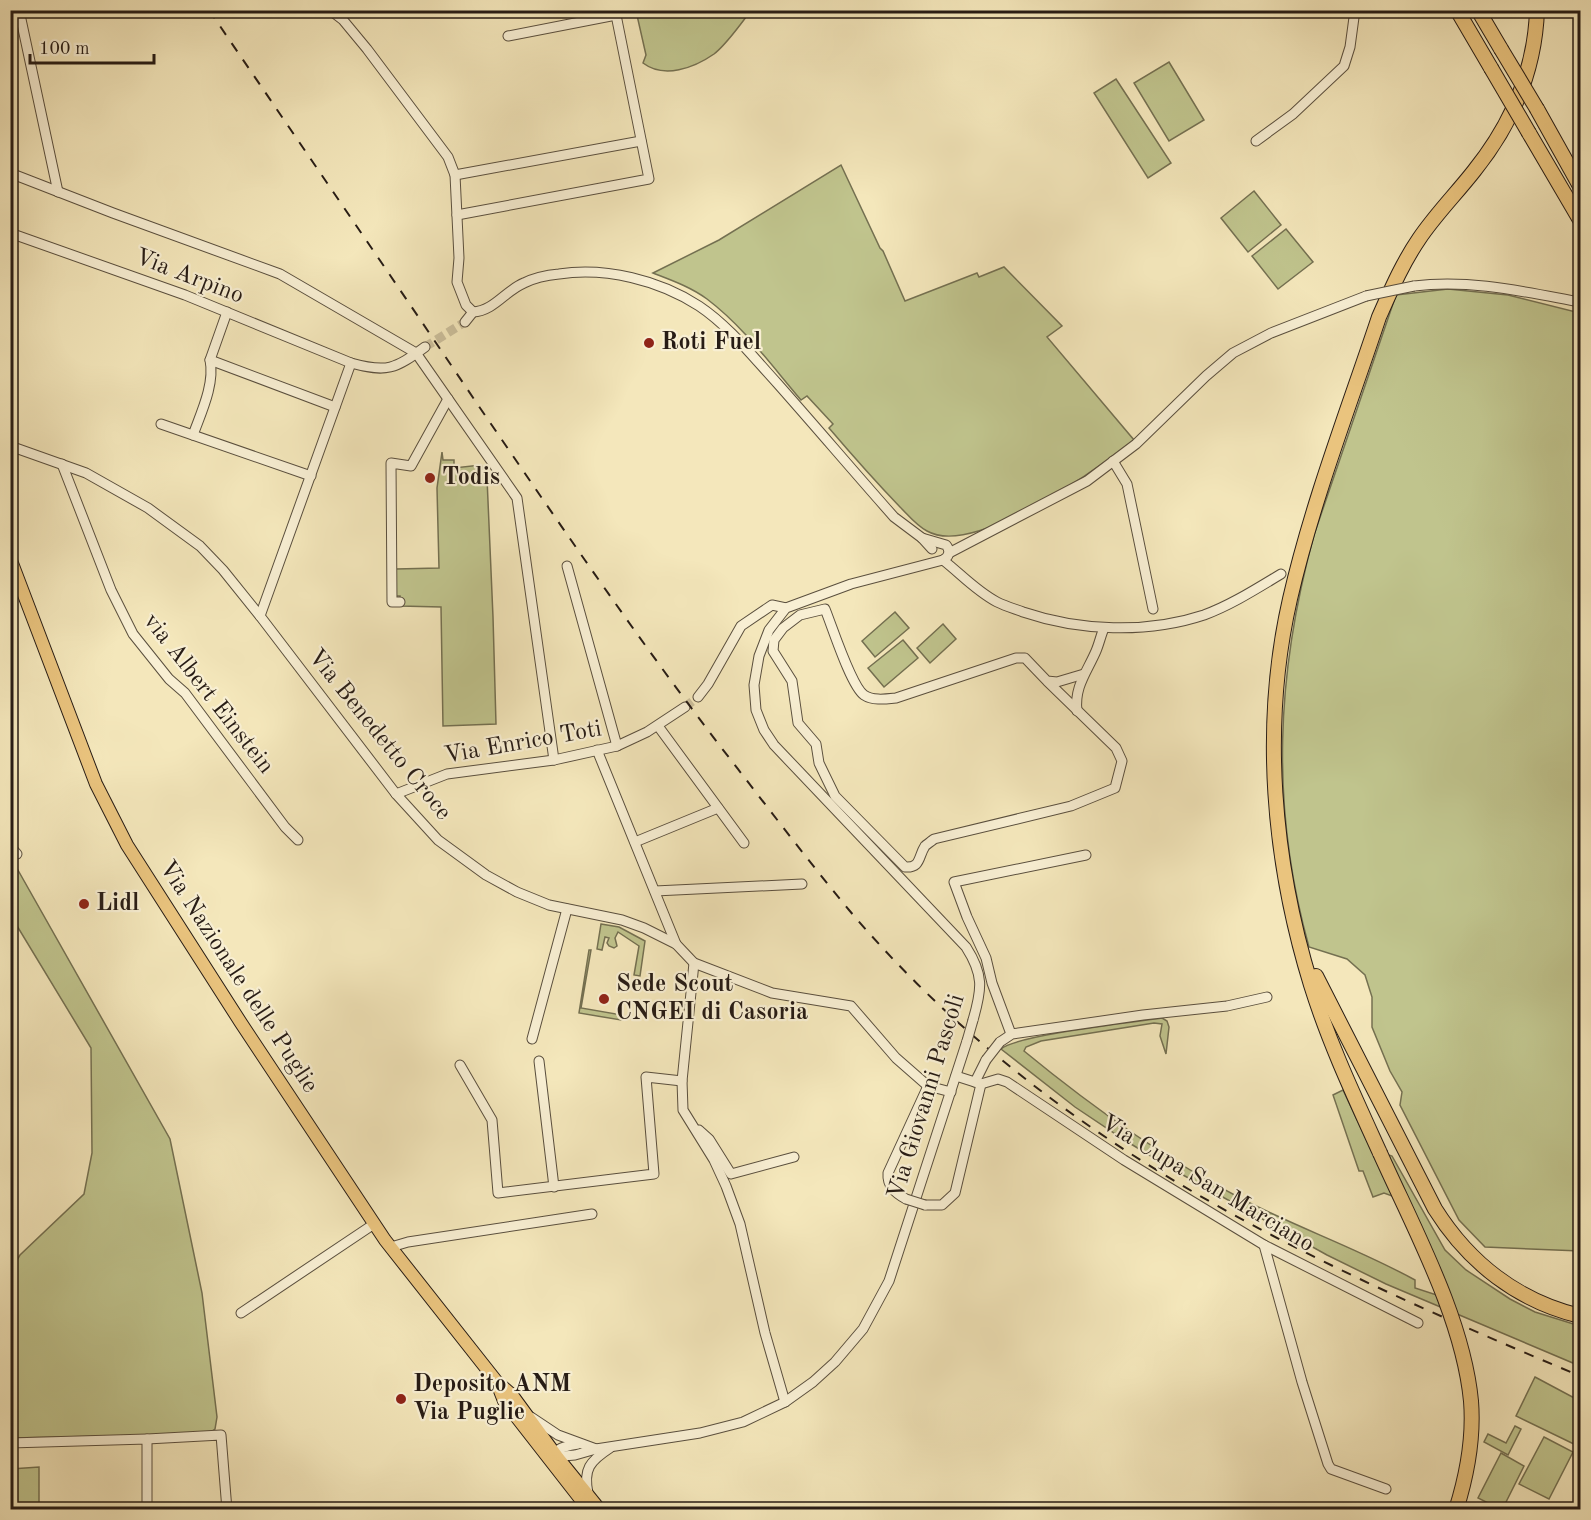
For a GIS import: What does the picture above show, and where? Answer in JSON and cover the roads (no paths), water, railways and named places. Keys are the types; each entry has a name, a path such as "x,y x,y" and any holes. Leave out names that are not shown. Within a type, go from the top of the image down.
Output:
{"highway":[{"path":"1457,10 1581,220"},
{"path":"1478,10 1581,186"},
{"path":"1456,1509 1464,1484 1469,1456 1471,1403 1462,1349 1444,1300 1348,1082 1323,1019 1298,939 1284,870 1274,772 1274,736 1282,640 1292,590 1318,499 1379,317 1394,283 1419,238 1494,144 1507,121 1533,51 1537,10"},
{"path":"1298,939 1435,1209 1447,1228 1480,1264 1508,1286 1557,1311 1581,1317"}],"main road":[{"name":"Via Nazionale delle Puglie","path":"10,558 96,784 127,845 374,1224 497,1382 512,1395 589,1509"},
{"name":"Via Nazionale delle Puglie","path":"497,1382 504,1401 600,1509"}],"street":[{"path":"19,10 58,192"},
{"path":"330,10 343,20 448,157 455,175 459,258 457,282 466,305 473,312"},
{"path":"1256,141 1293,114 1344,66 1350,47 1355,10"},
{"path":"457,215 649,179 615,13 508,36"},
{"path":"455,175 641,141"},
{"path":"10,173 280,273 420,350 448,399 517,498 554,760"},
{"name":"Via Arpino","path":"10,233 16,233 185,295 351,363 373,369 389,368 406,362 420,350"},
{"path":"465,322 473,312 481,311 507,296 523,283 560,273 594,273 639,279 679,295 711,316 749,352 894,517 941,552 952,567 977,589 998,603 1033,615 1077,625 1104,628 1165,624 1204,615 1281,574"},
{"path":"698,697 708,684 741,626 772,605 786,608 851,584 911,567 941,552 981,537 1087,481 1136,444 1206,376 1233,354 1271,333 1366,296 1441,283 1464,283 1581,302"},
{"path":"193,435 205,399 212,368 210,360 227,312"},
{"path":"210,360 335,407"},
{"path":"260,616 351,363"},
{"path":"400,602 392,602 391,463 411,466 448,399"},
{"path":"161,424 311,476"},
{"name":"Via Benedetto Croce","path":"10,446 86,473 148,508 200,546 223,570 260,616 396,794 438,840 486,875 517,892 549,905 622,920 644,928 676,944 694,963 772,993 851,1006 896,1058 928,1086 951,1092"},
{"path":"1113,461 1127,484 1154,609"},
{"name":"via Albert Einstein","path":"62,464 111,590 133,634 170,679 185,693 285,827 298,840"},
{"path":"567,566 617,746"},
{"name":"Via Giovanni Pascoli","path":"596,1449 722,1428 743,1422 785,1402 813,1382 835,1362 863,1329 881,1300 897,1261 980,997 981,986 976,966 966,947 845,822 774,745 764,730 756,710 754,685 759,656 769,630 786,608"},
{"path":"825,609 854,683 864,695 878,699 896,698 1025,657 1047,681 1116,748 1122,761 1115,788 1071,806 934,839 926,846 917,864 913,867 905,867 835,795 819,763 816,744 798,723 792,681 773,651 774,640 783,628 800,615 825,609"},
{"path":"1077,711 1077,688 1096,651 1104,628"},
{"path":"1047,681 1057,682 1084,674"},
{"name":"Via Enrico Toti","path":"396,794 447,774 554,760 617,746 658,726 686,706"},
{"path":"658,726 744,843"},
{"path":"597,750 676,944"},
{"path":"635,842 718,808"},
{"path":"10,846 17,854"},
{"path":"1011,1034 992,983 986,958 954,882 1086,855"},
{"path":"655,891 802,884"},
{"path":"532,1039 567,909"},
{"path":"694,963 682,1081 683,1110 714,1160 740,1224 765,1333 785,1402"},
{"path":"928,1086 888,1173 890,1186 898,1195 925,1205 942,1205 955,1193 958,1186 978,1083 986,1060 1000,1042 1011,1034 1143,1015 1227,1006 1267,997"},
{"path":"539,1061 554,1187"},
{"path":"460,1065 492,1120 498,1193 654,1174 646,1077 682,1081"},
{"name":"Via Cupa San Marciano","path":"956,1076 978,1083 998,1079 1007,1082 1124,1160 1264,1245 1418,1323"},
{"path":"692,1124 709,1138 730,1174 794,1157"},
{"path":"391,1247 408,1242 592,1214"},
{"path":"241,1312 374,1224"},
{"path":"1264,1245 1302,1382 1328,1464 1331,1469 1386,1489"},
{"path":"524,1412 549,1430 596,1449"},
{"path":"10,1443 221,1436 226,1509"},
{"path":"147,1439 147,1509"},
{"path":"552,1457 561,1448 580,1444"},
{"path":"588,1493 586,1482 588,1469 610,1448"},
{"path":"552,1457 596,1449"}],"tunnel":[{"path":"425,347 465,322"},
{"path":"685,707 698,697"}],"railway":[{"path":"209,10 537,491 657,662 816,870 868,932 907,973 948,1013 1013,1069 1078,1118 1145,1163 1214,1204 1358,1278 1580,1376"}],"place":[{"name":"Roti Fuel","path":"649,343"},
{"name":"Todis","path":"430,478"},
{"name":"Lidl","path":"84,904"},
{"name":"Sede Scout CNGEI di Casoria","path":"604,999"},
{"name":"Deposito ANM Via Puglie","path":"401,1399"}]}
